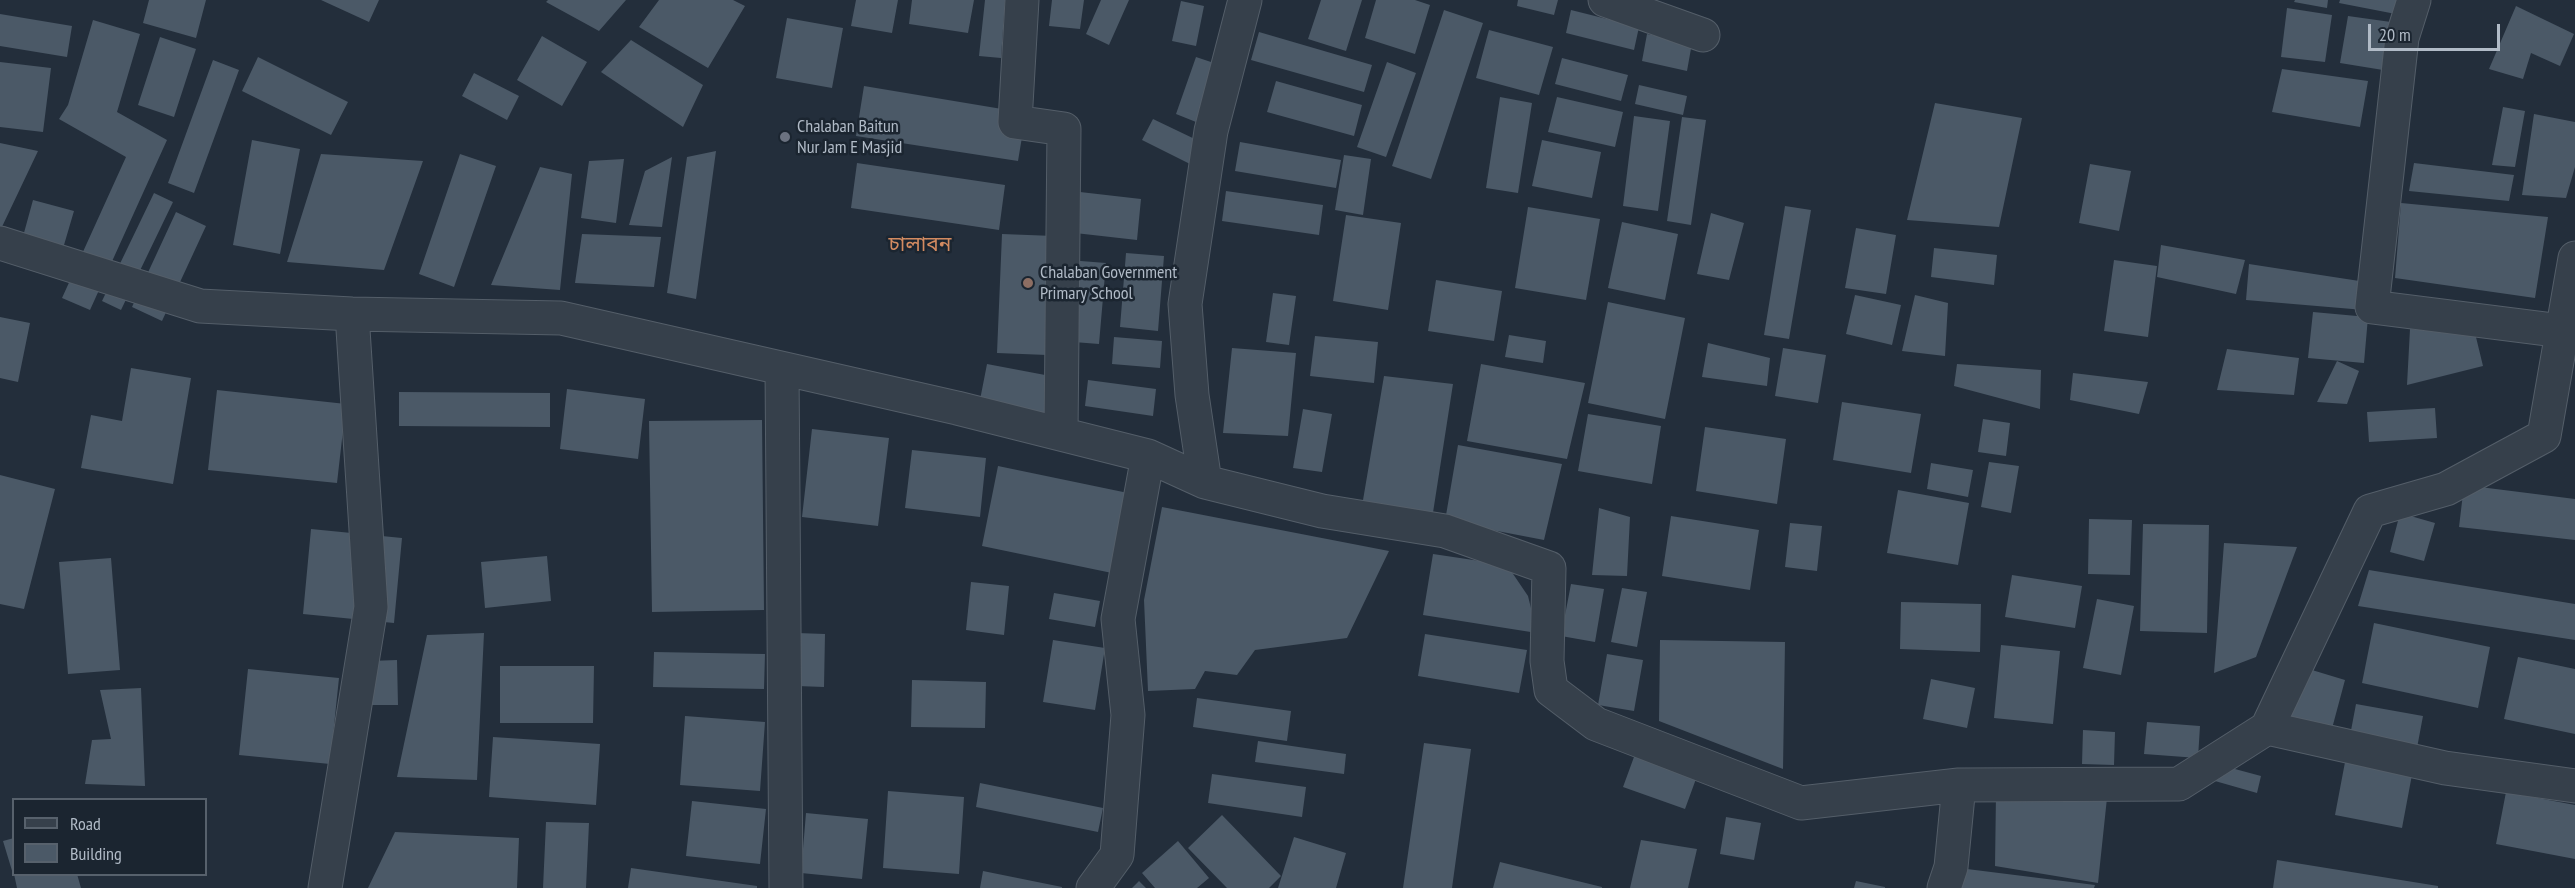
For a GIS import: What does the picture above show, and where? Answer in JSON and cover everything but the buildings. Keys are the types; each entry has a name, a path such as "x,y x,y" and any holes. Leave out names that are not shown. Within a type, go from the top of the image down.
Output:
{"street":[{"path":"1022,0 1015,122 1064,129 1061,434"},
{"path":"1205,482 1192,395 1185,304 1211,131 1245,0"},
{"path":"1605,0 1703,35"},
{"path":"2414,0 2402,38 2372,307 2562,331"},
{"path":"0,243 200,306 352,314 561,318 957,408 1148,456 1205,482 1322,511 1444,531 1549,568 1547,661 1551,690 1596,724 1801,803 1959,785 2179,784 2267,728 2370,511 2446,489 2544,436 2575,258"},
{"path":"325,888 371,607 352,314"},
{"path":"782,369 786,888"},
{"path":"1093,888 1117,855 1128,715 1118,619 1148,456"},
{"path":"2267,728 2445,768 2575,786"},
{"path":"1944,888 1951,867 1959,785"}],"place":[{"name":"Chalaban Baitun Nur Jam E Masjid","path":"785,137"},
{"name":"Chalaban Government Primary School","path":"1028,283"}],"district":[{"name":"চালাবন","path":"920,245"}]}
